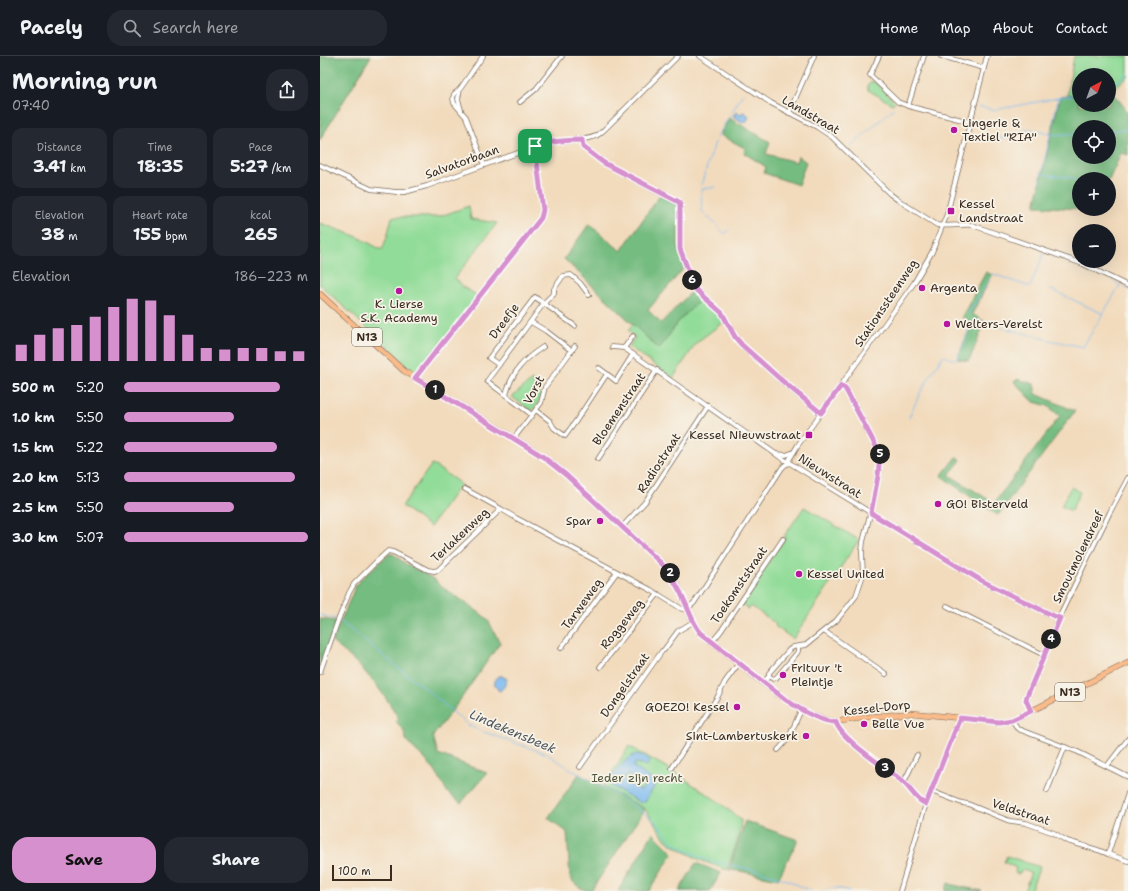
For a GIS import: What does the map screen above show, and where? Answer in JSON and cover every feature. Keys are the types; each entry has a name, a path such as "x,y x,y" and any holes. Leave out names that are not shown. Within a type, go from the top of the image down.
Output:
{"main road":[{"name":"N13","path":"320,294 404,371 535,451 553,464 662,564 677,584 693,622"},
{"name":"Kessel-Dorp","path":"693,622 701,633 786,700 801,710 828,721 836,722 868,717 912,713 999,722 1012,720"},
{"name":"N13","path":"1012,720 1128,663"}],"street":[{"path":"484,56 460,89 454,94 453,98 454,103 466,117 484,165"},
{"path":"520,102 536,89 562,56"},
{"name":"Salvatorbaan","path":"320,165 371,189 405,192 416,190 535,146 558,141 582,140 597,135 608,126 678,56"},
{"name":"Landstraat","path":"700,56 771,103 824,131 890,194 937,225 943,226"},
{"path":"789,113 814,56"},
{"path":"879,56 870,75 898,102 970,122"},
{"path":"908,106 924,56"},
{"path":"941,56 984,68"},
{"name":"Stationssteenweg","path":"688,608 694,603 782,468 790,463 789,460 794,452 914,283 932,252 947,214 987,56"},
{"path":"582,140 583,147 604,163 679,202 680,249 696,290 722,313 735,337 742,345 821,413"},
{"path":"415,378 541,218 543,210 535,146"},
{"path":"943,226 964,224 972,225 1083,264 1128,286"},
{"path":"575,326 544,304 554,293 554,289 563,276 571,275 580,283 589,295"},
{"name":"Dreefje","path":"499,365 489,358 535,297 544,304 531,322 499,365 487,381 506,395"},
{"path":"531,322 546,331 572,351"},
{"path":"624,348 632,336"},
{"name":"Vorst","path":"514,438 541,403 545,387 575,346"},
{"path":"532,415 506,395 508,385 519,367 543,347"},
{"path":"599,368 616,381 633,354 624,348 612,347"},
{"name":"Nieuwstraat","path":"633,354 790,463 982,581 1060,618"},
{"name":"Bloemenstraat","path":"598,459 657,370"},
{"path":"536,410 550,421 554,428 565,436 607,374"},
{"path":"764,683 769,676 769,673 789,650 793,647 806,645 840,618 856,596 863,574 863,542 871,513 878,476 880,454 845,388 841,386"},
{"name":"Radiostraat","path":"622,527 645,502 708,406"},
{"path":"776,454 786,455 794,452"},
{"name":"Smoutmolendreef","path":"1031,711 1026,700 1044,655 1110,512 1128,478"},
{"path":"465,489 502,509"},
{"name":"Terlakenweg","path":"320,672 349,593 354,584 377,561 388,552 393,552 428,570 438,570 502,509 658,594 682,609 688,608"},
{"name":"Toekomststraat","path":"712,642 783,539"},
{"name":"Tarweweg","path":"561,648 617,572"},
{"name":"Roggeweg","path":"600,667 658,594"},
{"path":"947,606 1044,655"},
{"name":"Dongelstraat","path":"580,767 662,651 678,631 693,622"},
{"path":"824,631 886,674"},
{"path":"769,676 773,679 776,678 797,653 798,647"},
{"path":"672,768 718,696 725,682 739,663"},
{"path":"778,750 789,738 801,710"},
{"path":"900,891 926,804 960,718"},
{"path":"1012,720 1018,729 1064,747 1128,777"},
{"path":"836,722 844,734 865,753 904,782 919,801 926,804"},
{"path":"1107,766 1128,739"},
{"path":"1047,791 1064,747"},
{"path":"904,782 916,755"},
{"name":"Veldstraat","path":"931,791 1011,821 1026,823 1054,833 1067,841 1128,861"},
{"path":"1108,854 1128,793"}],"green space":[{"path":"320,56 371,56 320,140"},
{"path":"1074,56 1128,56 1128,77 1116,86 1116,68 1072,68 1072,95 1067,96"},
{"path":"871,82 875,82 895,102 892,104 868,90 867,86"},
{"path":"1072,95 1072,112 1116,112 1116,96 1128,112 1128,155 1121,153 1113,172 1072,172 1072,209 1035,206 1060,97"},
{"path":"729,118 770,142 766,154 796,162 798,156 806,162 798,185 764,173 766,167 744,153 745,148 720,135"},
{"path":"660,195 678,205 679,253 685,267 648,310 661,323 694,289 701,299 679,321 659,349 564,259 589,224 621,251"},
{"name":"K. Lierse S.K. Academy","path":"469,206 471,219 497,223 455,278 463,287 478,296 416,374 320,285 320,223 358,237 382,250 392,217 438,217"},
{"path":"986,272 992,275 972,314 985,322 969,361 957,359 972,323 962,317"},
{"path":"701,299 717,311 725,321 697,342 673,378 629,347 635,337 628,331 633,324 659,349 679,321"},
{"path":"1018,379 1034,384 1036,394 1075,411 998,515 941,476 956,457 961,460 949,475 994,503 1060,416 1048,406 1034,402 1014,382"},
{"path":"532,380 541,395 536,406 531,411 512,397"},
{"path":"432,464 461,484 430,527 402,506"},
{"path":"1071,487 1080,492 1071,511 1061,506"},
{"name":"Kessel United","path":"804,507 859,540 793,639 775,626 776,624 751,606 749,609 741,603"},
{"path":"389,554 393,554 406,564 434,579 441,586 480,613 489,622 500,643 433,736 438,754 487,773 461,803 448,793 435,771 405,738 404,731 396,721 399,719 370,677 332,642 356,585"},
{"path":"320,619 336,621 320,668"},
{"name":"Ieder zijn recht","path":"629,746 671,770 719,802 741,820 738,838 727,870 700,860 673,845 666,840 645,809 603,787"},
{"path":"579,774 645,809 591,891 579,887 570,877 567,832 548,818"},
{"path":"745,821 798,840 778,879 729,870"},
{"path":"653,833 673,853 649,891 618,891"},
{"path":"1007,856 1040,867 1030,891 1024,891 1030,873 1023,870 1016,874 1016,868 1004,862"},
{"path":"696,863 721,873 710,891 679,891"},
{"path":"948,883 953,885 982,891 945,891"}],"water":[{"path":"736,112 740,114 744,112 748,115 749,117 746,122 742,122 733,116"},
{"path":"498,676 502,676 507,679 504,687 500,691 494,683"},
{"path":"637,754 650,760 647,766 636,763 634,767 656,784 646,800 642,803 610,785 609,782 621,765","holes":["628,775 644,786 641,791 624,780"]}],"waterway":[{"path":"1116,83 1128,74"},
{"path":"730,229 725,234 702,211 701,191 702,182 716,139 744,93"},
{"path":"979,107 994,110 1072,96"},
{"path":"1039,184 1058,99"},
{"path":"851,146 893,109"},
{"path":"972,137 1013,138 1025,130 1030,129 1050,134"},
{"path":"1116,130 1127,129"},
{"path":"1052,135 1072,134"},
{"path":"1042,174 1072,178"},
{"path":"702,189 716,187"},
{"path":"968,314 993,274 1030,287 1044,253"},
{"path":"1050,255 1072,263"},
{"path":"1084,268 1093,271"},
{"path":"909,417 921,391 942,357 952,359 956,359 958,357 974,320 1083,347 1120,285 1112,280"},
{"path":"1122,286 1128,289"},
{"path":"1050,289 1101,313"},
{"name":"Lindekensbeek","path":"320,615 336,619"},
{"name":"Lindekensbeek","path":"340,621 425,688 468,725 478,730 547,754 577,773 619,796 643,812 658,824 670,840 680,847 709,861 729,865"},
{"name":"Lindekensbeek","path":"731,865 773,875 811,891"},
{"name":"Lindekensbeek","path":"824,891 833,888 850,891"}],"place":[{"name":"Lingerie & Textiel \"RIA\"","path":"954,130"},
{"name":"Kessel Landstraat","path":"951,211"},
{"name":"Argenta","path":"922,288"},
{"name":"K. Lierse S.K. Academy","path":"399,291"},
{"name":"Welters-Verelst","path":"947,324"},
{"name":"Kessel Nieuwstraat","path":"809,435"},
{"name":"GO! Bisterveld","path":"938,504"},
{"name":"Spar","path":"600,521"},
{"name":"Kessel United","path":"799,574"},
{"name":"Frituur 't Pleintje","path":"783,675"},
{"name":"GOEZO! Kessel","path":"737,707"},
{"name":"Belle Vue","path":"864,724"},
{"name":"Sint-Lambertuskerk","path":"806,736"}],"route":[{"path":"582,140 583,147 604,163 679,202 680,249 696,290 722,313 738,341 821,413 841,386 845,388 880,454 878,476 871,513 982,581 1060,618 1027,696 1026,700 1031,711 1012,720 999,722 960,718 926,804 919,801 904,782 871,758 844,734 836,722 820,718 796,707 701,633 693,622 677,584 662,564 553,464 529,447 415,378 474,302 479,299 541,218 543,210 535,146 558,141 582,140"}]}
